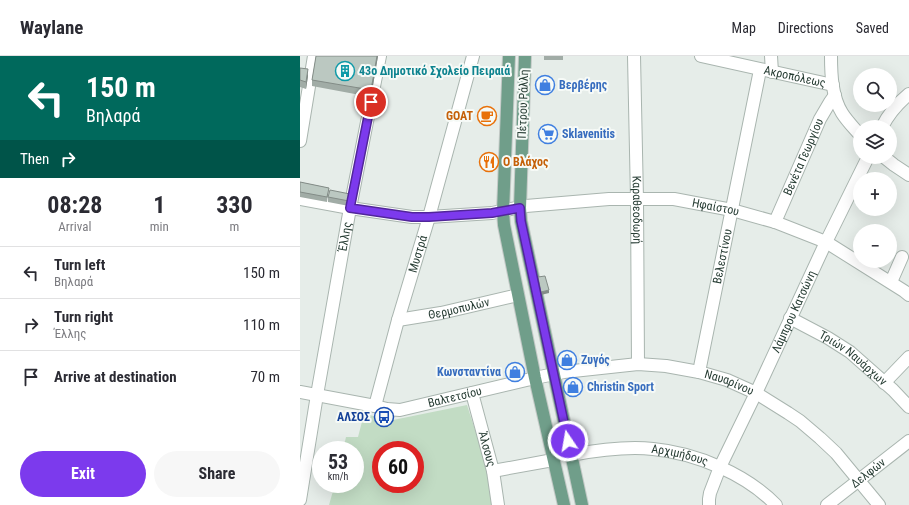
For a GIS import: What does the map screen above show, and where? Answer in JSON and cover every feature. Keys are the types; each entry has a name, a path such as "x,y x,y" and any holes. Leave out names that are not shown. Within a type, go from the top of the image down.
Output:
{"main road":[{"name":"Πέτρου Ράλλη","path":"508,56 503,212 504,225 535,378 564,505"},
{"name":"Πέτρου Ράλλη","path":"525,56 520,208 521,221 582,505"}],"street":[{"path":"300,141 314,56"},
{"name":"Έλλης","path":"300,500 350,208 380,56"},
{"name":"Μυστρά","path":"375,406 473,56"},
{"name":"Καραθεοδωρή","path":"634,56 638,364"},
{"name":"Ακροπόλεως","path":"701,56 766,71 834,90 842,113 853,126"},
{"name":"Βελεστίνου","path":"699,372 732,210 771,56"},
{"path":"831,56 831,77 834,90"},
{"name":"Βενέτα Γεωργίου","path":"775,222 820,119 830,102 834,90"},
{"path":"886,120 898,103 909,94"},
{"name":"Λάμπρου Κατσώνη","path":"708,505 710,493 720,468 826,242 865,164"},
{"path":"893,164 909,175"},
{"name":"Ηφαίστου","path":"300,198 350,208 412,217 503,212 526,206 609,199 674,200 732,210 775,222 826,242 891,282 909,295"},
{"path":"891,282 902,257"},
{"name":"Θερμοπυλών","path":"398,320 441,313 518,295"},
{"name":"Τριών Ναυάρχων","path":"790,318 828,338 850,352 897,394 909,407"},
{"path":"884,383 909,357"},
{"name":"Ναυαρίνου","path":"535,378 564,372 638,364 666,366 699,372 727,380 756,393 788,413 820,438 836,453 879,505"},
{"name":"Βαλτετσίου","path":"300,392 387,409 400,410 535,378"},
{"name":"Άλσους","path":"472,393 493,471 498,505"},
{"name":"Δελφών","path":"827,505 909,441"},
{"name":"Αρχιμήδους","path":"571,455 607,449 630,448 653,448 676,452 698,459 738,477 764,494 776,505"},
{"path":"493,471 553,460"}],"green space":[{"path":"467,405 489,473 492,505 329,505 332,493 364,493 364,441 345,441 346,437 358,437 364,414 393,420"}],"building":[{"name":"43ο Δημοτικό Σχολείο Πειραιά","path":"316,56 377,56 371,90 312,80"},
{"path":"300,68 308,69 306,82 300,80"},
{"path":"300,182 329,188 327,197 300,192"},
{"path":"330,190 350,194 349,201 328,197"},
{"path":"545,276 549,290 541,292 538,277"}],"place":[{"name":"43ο Δημοτικό Σχολείο Πειραιά","path":"345,71"},
{"name":"Βερβέρης","path":"545,85"},
{"name":"GOAT","path":"487,116"},
{"name":"Sklavenitis","path":"548,134"},
{"name":"Ο Βλάχος","path":"489,162"},
{"name":"Ζυγός","path":"567,360"},
{"name":"Κωνσταντίνα","path":"515,372"},
{"name":"Christin Sport","path":"573,387"},
{"name":"ΑΛΣΟΣ","path":"384,417"}],"route":[{"path":"371,102 350,208 412,217 429,217 503,212 520,208 521,221 568,441"}]}
